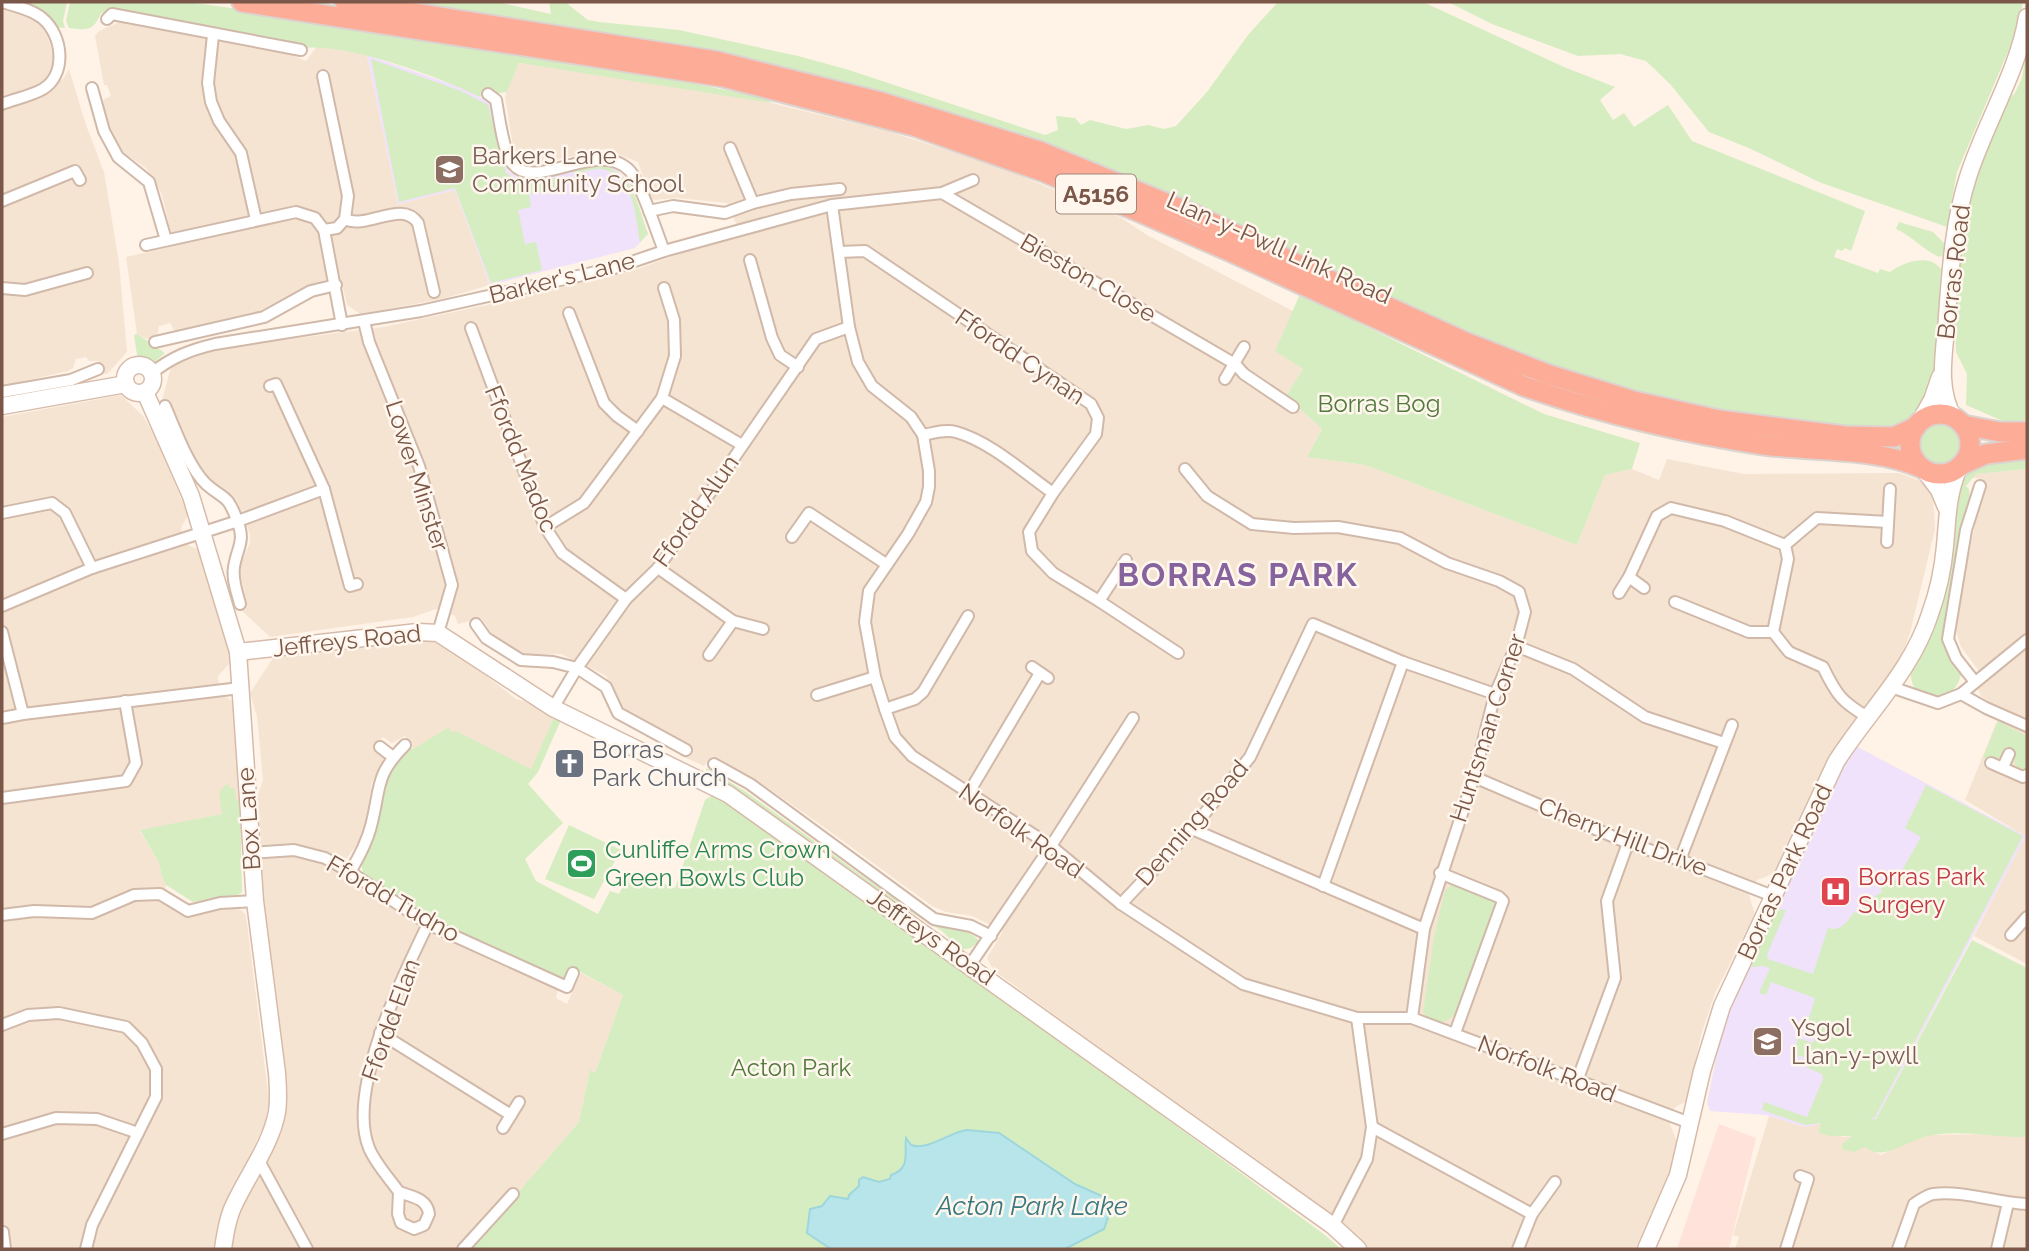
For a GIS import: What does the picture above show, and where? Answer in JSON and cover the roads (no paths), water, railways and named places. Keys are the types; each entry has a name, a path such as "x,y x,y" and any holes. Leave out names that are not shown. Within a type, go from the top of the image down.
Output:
{"highway":[{"name":"Llan-y-Pwll Link Road","path":"242,2 723,77 914,127 1044,172 1126,206 1526,387 1560,399 1709,436 1811,451 1886,456 1905,460 1923,469"},
{"name":"Llan-y-Pwll Link Road","path":"345,2 716,61 894,106 1039,151 1200,217 1463,341 1547,374 1634,401 1732,422 1845,436 1894,437 1917,425"},
{"path":"2027,432 2000,432 1936,415 1917,425 1912,435 1911,453 1923,469 1942,474 1986,454 2027,449"},
{"path":"1959,422 1970,441 1966,458 1960,466"}],"street":[{"path":"2,2 27,9 44,18 55,35 60,53 58,71 44,89 2,104"},
{"path":"107,19 112,14 295,52"},
{"name":"Borras Road","path":"1959,422 1947,402 1942,371 1954,230 1968,176 2005,85 2026,27 2027,17"},
{"path":"213,35 208,83 211,102 219,121 241,153 256,220"},
{"path":"323,76 319,91 348,196 345,219 337,228 324,230"},
{"path":"97,93 104,131 118,158 149,182 166,240"},
{"path":"488,94 496,100 510,161 519,171 533,173 602,158 614,161 630,171 664,251"},
{"path":"736,153 753,203"},
{"path":"2,201 75,171 80,180"},
{"name":"Barker's Lane","path":"152,373 170,359 189,350 421,311 614,268 664,251 832,205 942,193 974,180"},
{"path":"649,211 673,206 725,213 753,203 829,184 839,189"},
{"name":"Bieston Close","path":"942,193 1235,364 1244,374 1293,407"},
{"path":"832,205 849,327 858,362 872,386 911,417 923,435 955,431 989,448 1053,493"},
{"path":"146,245 296,212 315,218 324,230 342,325"},
{"path":"345,219 354,223 404,213 414,217 418,223 434,292"},
{"name":"Ffordd Cynan","path":"839,252 865,251 1091,404 1098,418 1096,434 1028,532 1032,551 1053,573 1178,653"},
{"path":"750,260 772,338 780,355 797,367"},
{"path":"2,288 25,290 87,273"},
{"path":"163,337 264,317 311,291 336,285"},
{"path":"545,527 584,503 662,398 676,356 674,320 664,288"},
{"path":"569,313 604,403 638,431"},
{"name":"Lower Minster","path":"364,321 369,342 419,466 452,586 438,633"},
{"name":"Ffordd Alun","path":"553,708 577,668 626,599 658,568 816,340 849,327"},
{"name":"Ffordd Madoc","path":"471,328 545,527 562,553 626,599"},
{"path":"1225,379 1244,347"},
{"path":"132,366 145,366 152,373 153,382 145,392 136,393 126,384 125,376 132,366"},
{"path":"2,393 71,380 98,369"},
{"name":"Borras Road","path":"1917,425 1932,400 1942,371"},
{"path":"2,406 126,384"},
{"path":"276,384 324,489 349,587"},
{"name":"Box Lane","path":"145,392 191,496 238,652 255,901 278,1095 276,1114 258,1159 233,1207 226,1227 223,1249"},
{"path":"662,398 742,444"},
{"path":"165,406 194,467 206,484 228,498 238,521 242,542 236,558 234,580 240,604"},
{"name":"Norfolk Road","path":"923,435 929,471 926,502 908,534 869,591 864,622 875,677 895,737 912,756 1051,846 1121,904 1243,984 1357,1018 1412,1018 1690,1123"},
{"name":"Borras Park Road","path":"1647,1249 1678,1175 1702,1072 1722,1006 1836,762 1891,687 1920,639 1931,612 1942,567 1946,510 1952,484 1960,466"},
{"name":"Huntsman Corner","path":"1185,468 1207,496 1252,524 1294,528 1338,527 1399,538 1447,563 1499,581 1519,592 1525,612 1516,646 1496,694 1474,777 1440,873 1424,929 1412,1018"},
{"path":"1923,469 1939,490 1946,510"},
{"path":"1975,682 1956,658 1948,639 1966,530 1980,486"},
{"path":"2,606 92,568 238,521 324,489"},
{"path":"1887,542 1890,489"},
{"path":"2,513 52,503 65,513 92,568"},
{"path":"1619,593 1657,516 1671,508 1725,521 1785,545"},
{"path":"792,537 812,509 886,564"},
{"path":"1785,545 1817,518 1888,522"},
{"path":"1773,632 1788,559 1785,545"},
{"path":"1099,600 1126,560"},
{"path":"658,568 733,621 763,629"},
{"path":"1629,577 1644,587"},
{"path":"1675,602 1749,632 1773,632"},
{"path":"885,709 915,699 923,692 957,624 968,616"},
{"path":"709,655 733,621"},
{"path":"476,624 486,638 521,660 554,662 577,668 606,687 618,713 686,751"},
{"name":"Denning Road","path":"1121,904 1192,829 1250,757 1313,624 1404,662"},
{"path":"2,632 23,714"},
{"name":"Jeffreys Road","path":"238,652 418,632 438,633 553,708 728,794 1334,1226 1358,1249"},
{"path":"1773,632 1789,652 1823,667 1833,688 1845,704 1869,718"},
{"path":"1891,687 1938,703 1961,694 2027,640"},
{"path":"1516,646 1573,669 1645,717 1724,743"},
{"path":"1323,886 1404,662 1496,694"},
{"path":"968,794 1040,673"},
{"path":"817,695 875,677"},
{"path":"2,718 240,688"},
{"path":"1961,694 2027,726"},
{"path":"2,798 126,781 136,763 125,701"},
{"path":"970,965 1133,719"},
{"path":"1680,860 1732,725"},
{"path":"350,872 361,853 371,826 379,781 393,757 405,745"},
{"path":"380,747 393,757"},
{"path":"2003,767 2009,754"},
{"path":"1991,763 2023,777 2027,775"},
{"name":"Jeffreys Road","path":"714,764 750,784 934,919 971,926 991,936"},
{"name":"Cherry Hill Drive","path":"1474,777 1628,843 1773,896"},
{"path":"1192,829 1424,929"},
{"path":"1577,1081 1615,978 1607,901 1628,843"},
{"name":"Ffordd Tudno","path":"251,853 294,850 325,858 428,924 567,987"},
{"path":"1440,873 1503,901 1455,1033"},
{"path":"2,915 34,911 92,913 134,895 160,894 188,911 220,903 255,901"},
{"path":"2011,934 2027,917"},
{"name":"Ffordd Elan","path":"399,1210 398,1192 369,1147 363,1110 366,1083 380,1033 428,924"},
{"path":"562,999 573,973"},
{"path":"2,1025 28,1015 59,1013 126,1027 142,1043 156,1069 156,1097 92,1225 86,1249"},
{"path":"1334,1226 1367,1160 1372,1127 1357,1018"},
{"path":"380,1033 510,1115"},
{"path":"503,1128 519,1102"},
{"path":"8,1134 56,1118 97,1119 138,1133"},
{"path":"1372,1127 1532,1214"},
{"path":"258,1159 307,1249"},
{"path":"1786,1249 1808,1178"},
{"path":"1518,1249 1532,1214 1555,1182"},
{"path":"398,1192 423,1201 429,1209 424,1225 414,1229 405,1226 399,1219 399,1210 404,1201 414,1198"},
{"path":"463,1249 513,1194"},
{"path":"1898,1249 1914,1204 1930,1194 1954,1194 2027,1204"},
{"path":"1997,1249 2008,1203"}],"water":[{"name":"Acton Park Lake","path":"967,1130 999,1133 1075,1184 1102,1196 1109,1203 1110,1211 1104,1229 1065,1249 831,1249 807,1233 810,1209 822,1206 830,1196 848,1199 863,1177 879,1182 890,1179 891,1175 902,1169 906,1138 911,1145 918,1146"}],"place":[{"name":"Barkers Lane Community School","path":"449,170"},
{"name":"Borras Park Church","path":"569,764"},
{"name":"Cunliffe Arms Crown Green Bowls Club","path":"582,864"},
{"name":"Borras Park Surgery","path":"1835,891"},
{"name":"Ysgol Llan-y-pwll","path":"1768,1042"}],"district":[{"name":"BORRAS PARK","path":"1238,575"}],"park label":[{"name":"Borras Bog","path":"1379,404"},
{"name":"Acton Park","path":"791,1068"}]}
